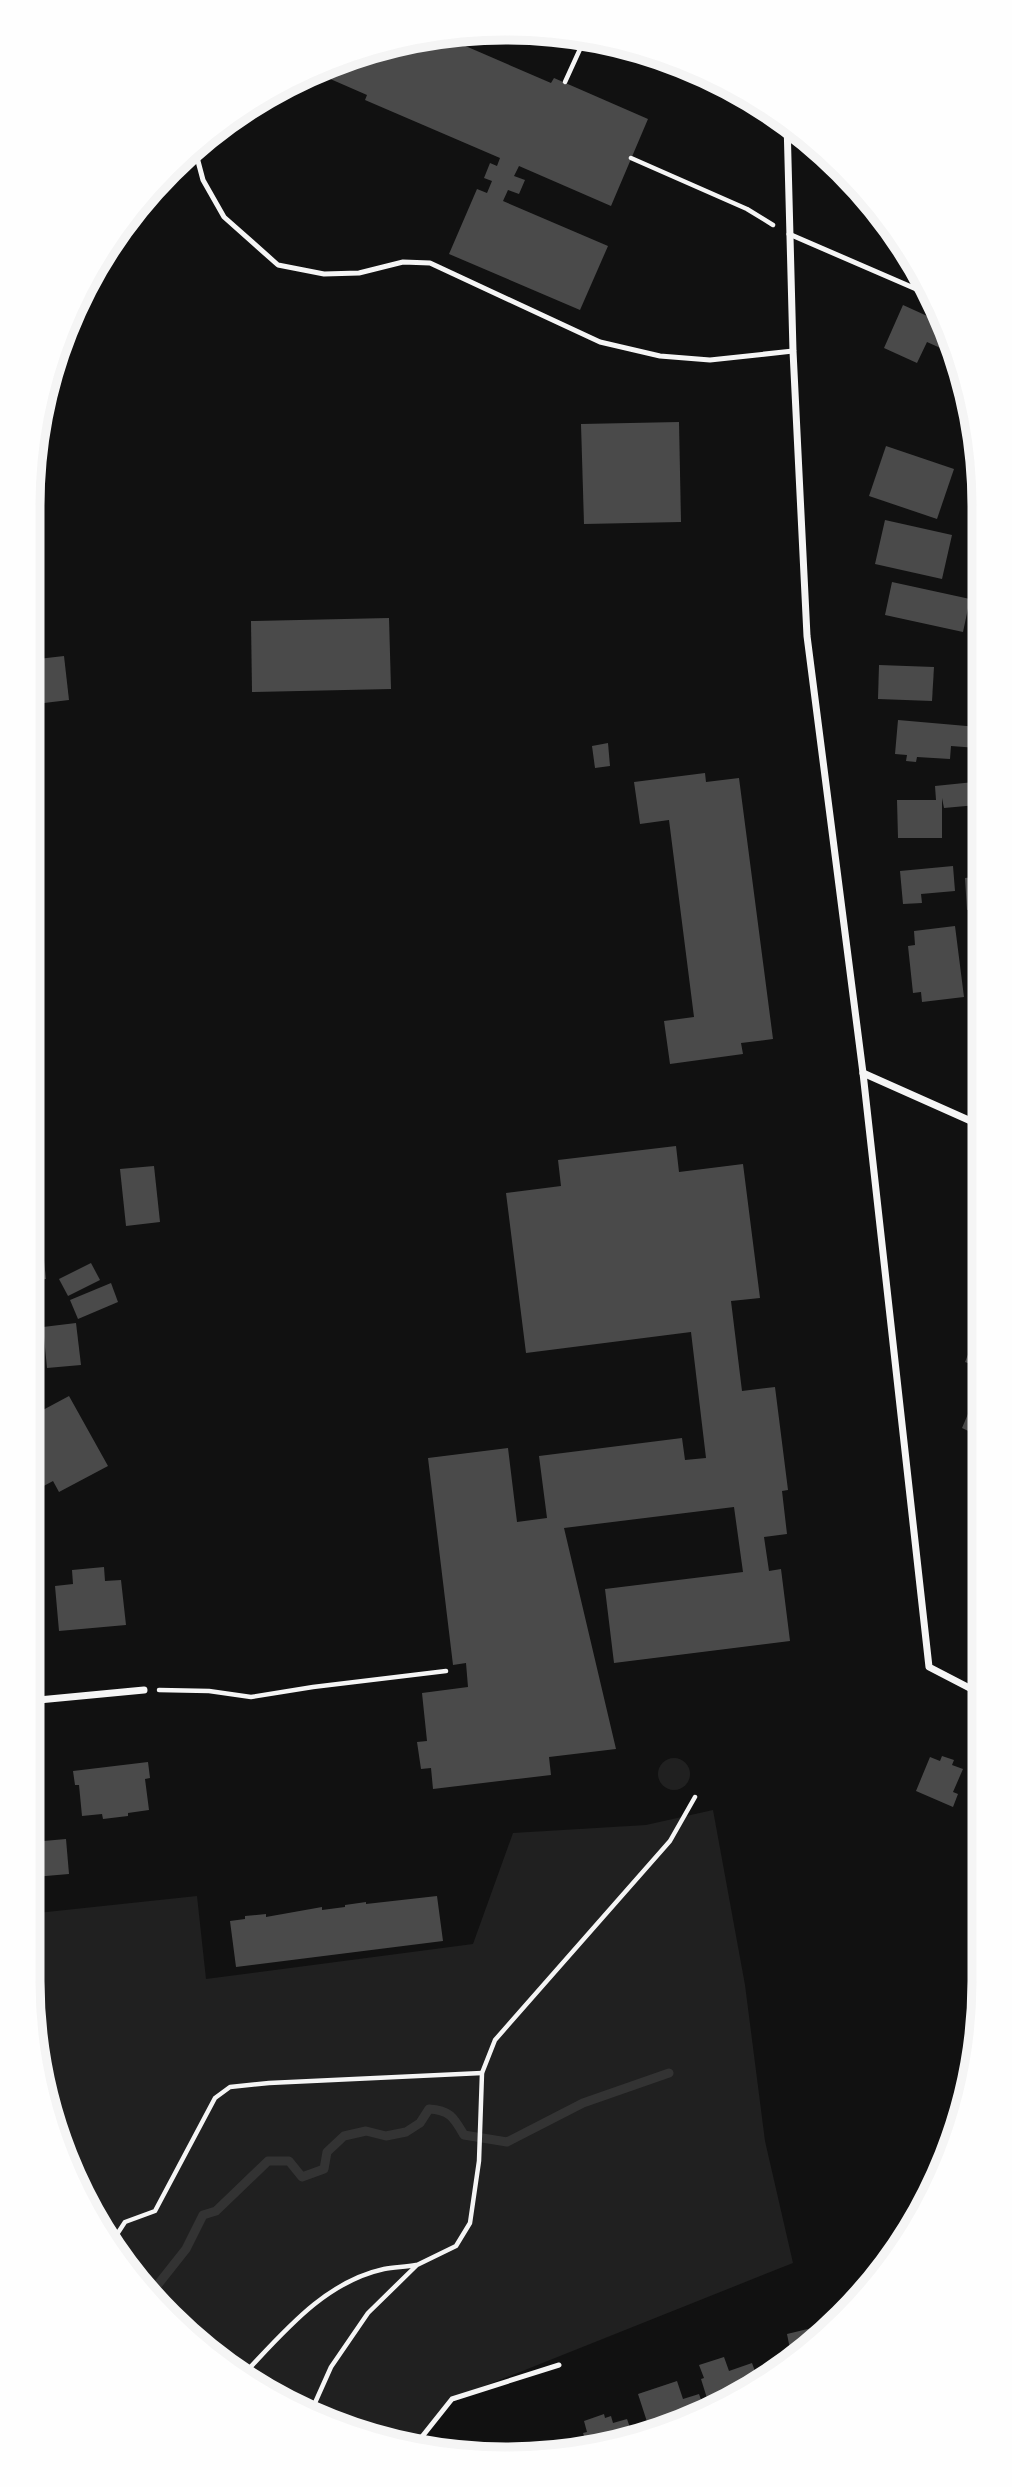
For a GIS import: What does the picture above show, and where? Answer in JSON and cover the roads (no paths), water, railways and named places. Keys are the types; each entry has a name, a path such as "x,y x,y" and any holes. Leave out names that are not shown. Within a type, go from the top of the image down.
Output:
{"street":[{"path":"787,134 793,351 807,636 863,1073 929,1667 972,1689"},
{"path":"863,1073 972,1122"},
{"path":"40,1700 144,1690"}],"lane":[{"path":"197,158 203,180 224,217 278,265 324,274 359,273 403,262 430,263 600,342 660,356 709,360 793,351"},
{"path":"789,234 918,290"},
{"path":"420,2439 452,2399 559,2365"}],"waterway":[{"path":"156,2287 186,2249 203,2215 216,2211 268,2161 289,2161 302,2177 324,2169 327,2152 344,2136 366,2131 386,2136 406,2132 420,2123 429,2109 451,2116 464,2135 507,2142 583,2103 669,2073"}]}
